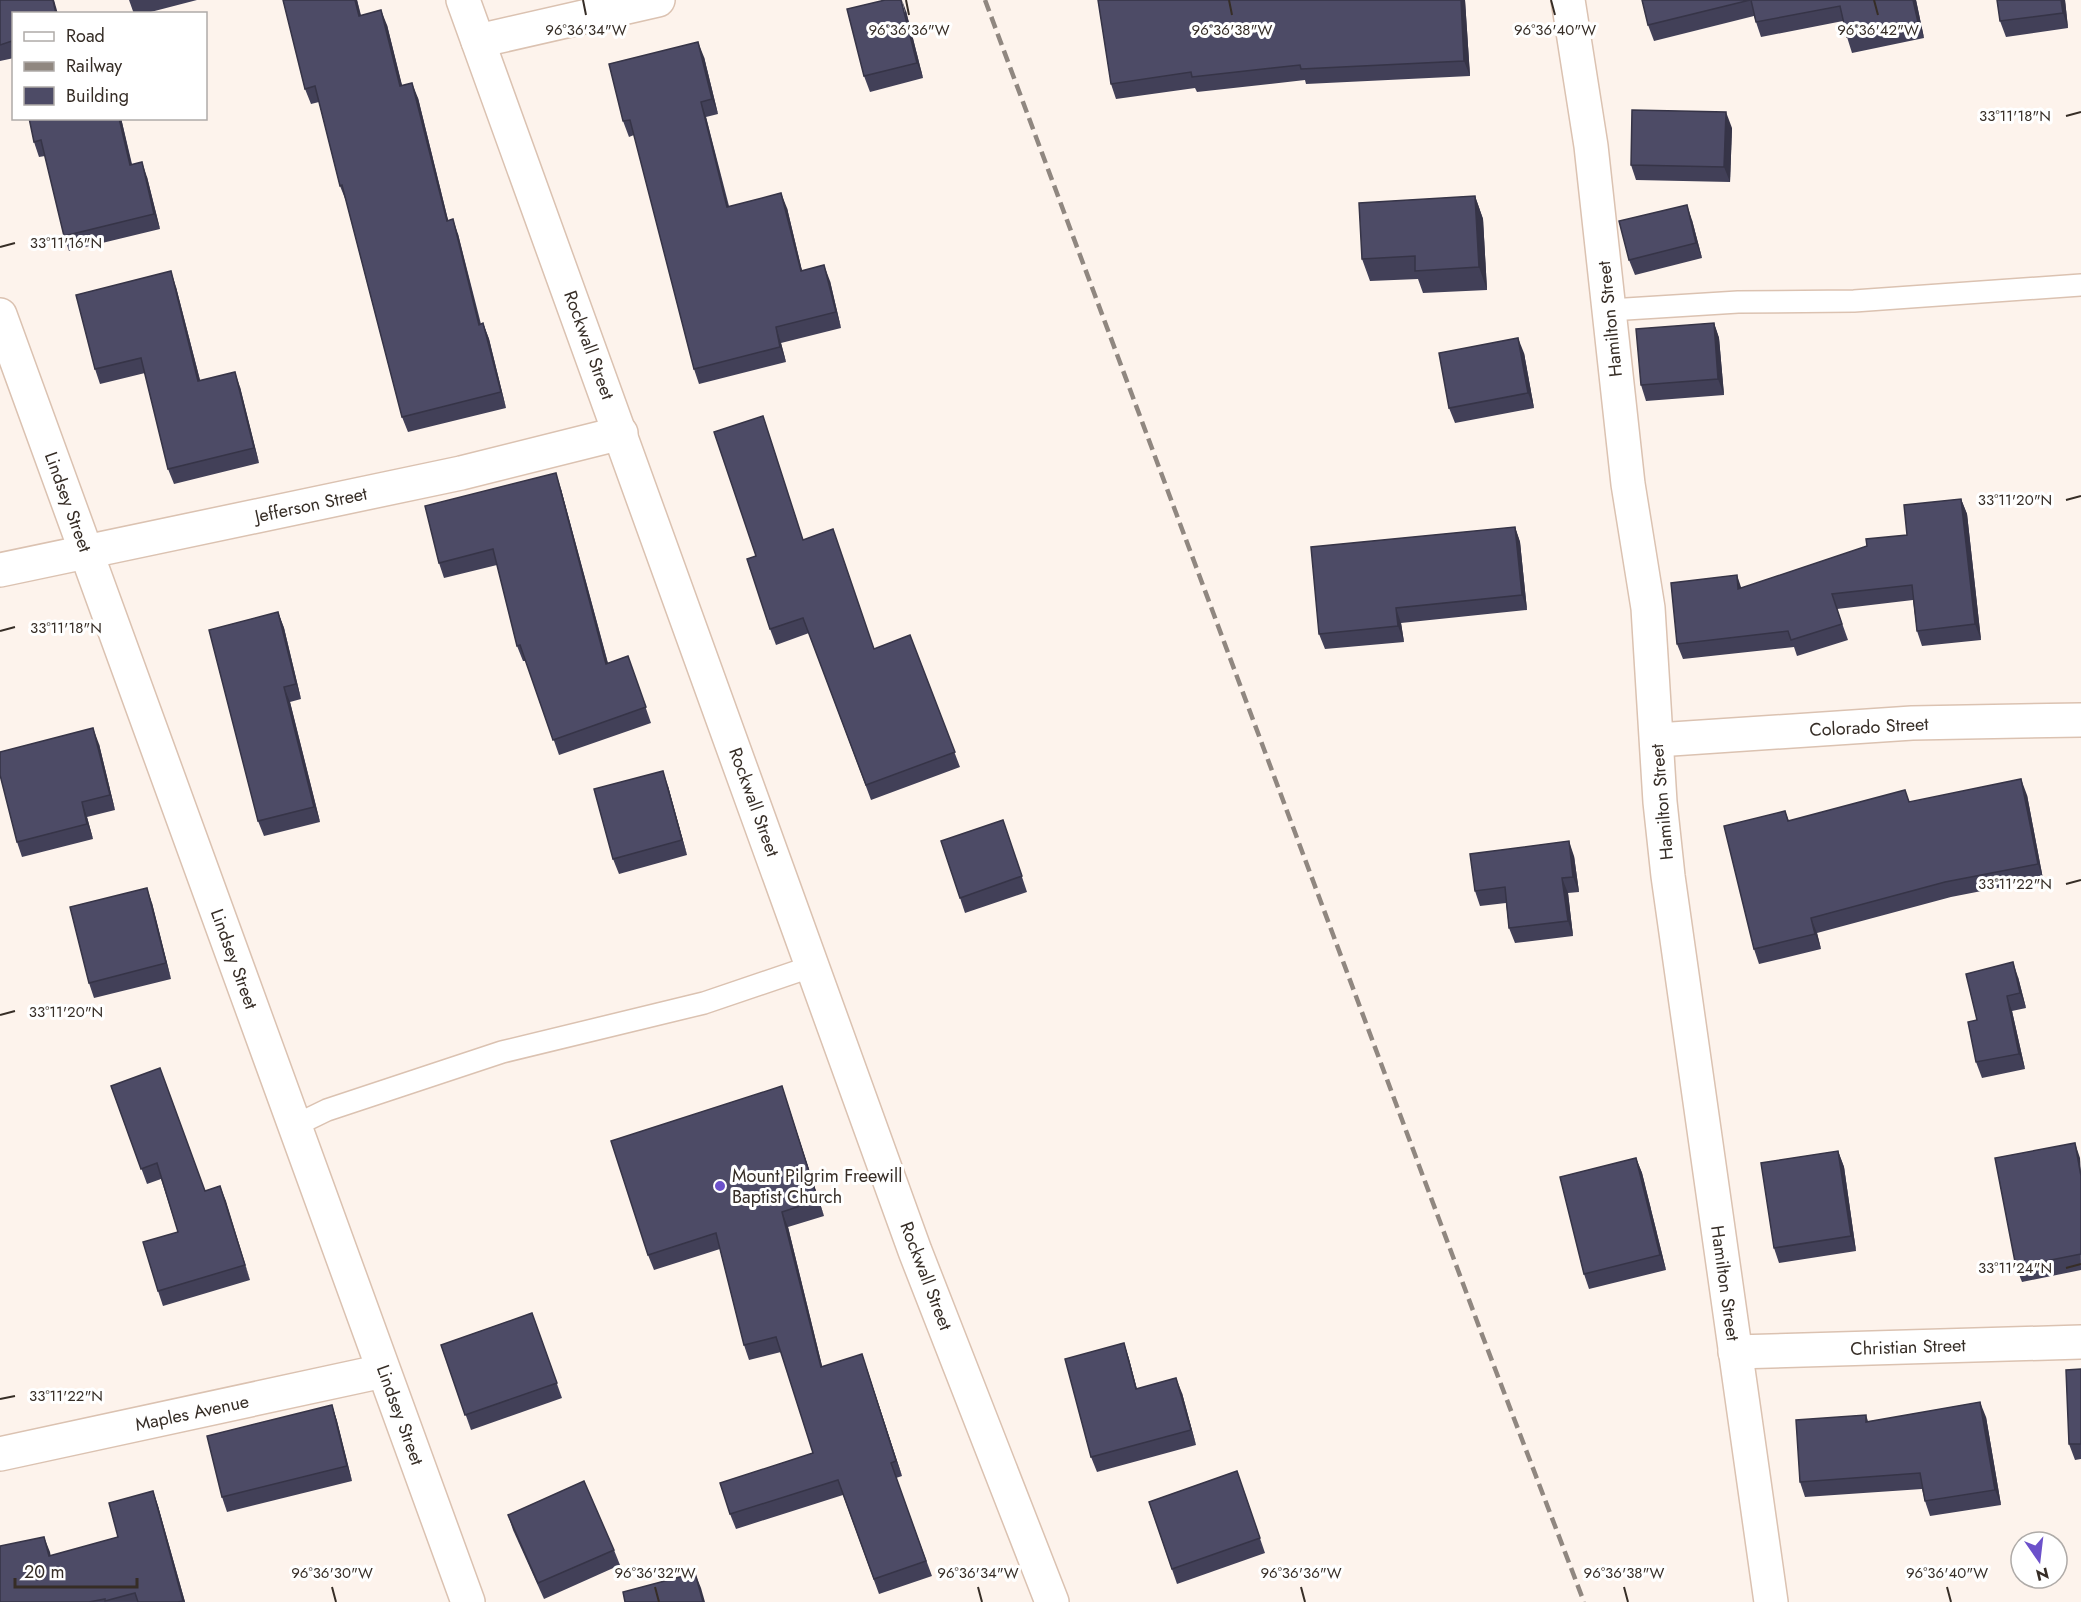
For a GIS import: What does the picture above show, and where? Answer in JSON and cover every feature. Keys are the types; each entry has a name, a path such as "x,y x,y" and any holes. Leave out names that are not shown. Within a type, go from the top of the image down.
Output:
{"street":[{"name":"Rockwall Street","path":"463,0 915,1251 1052,1602"},
{"path":"478,41 658,0"},
{"name":"Hamilton Street","path":"1568,0 1570,26 1591,146 1629,484 1648,608 1660,802 1668,876 1771,1602"},
{"name":"Lindsey Street","path":"0,315 468,1602"},
{"name":"Jefferson Street","path":"0,570 461,473 621,433"},
{"name":"Colorado Street","path":"1657,740 1912,723 2081,720"},
{"name":"Christian Street","path":"1735,1352 2081,1342"},
{"name":"Maples Avenue","path":"0,1454 384,1371"}],"lane":[{"path":"1610,310 1738,302 1854,301 2081,285"},
{"path":"294,1126 327,1110 502,1052 704,1003 813,966"}],"building":[{"path":"0,0 53,0 56,12 12,12 12,41 0,45"},
{"path":"283,0 355,0 359,16 381,10 400,86 412,83 447,221 453,219 479,325 483,323 501,392 402,417 315,86 305,89"},
{"path":"885,0 901,0 917,63 864,76 847,9"},
{"path":"1098,0 1461,0 1464,61 1301,69 1300,65 1192,77 1191,72 1111,84"},
{"path":"1642,0 1750,0 1648,25"},
{"path":"1751,0 1913,0 1918,22 1847,37 1840,6 1756,22"},
{"path":"1997,0 2061,0 2063,13 2000,21"},
{"path":"698,42 712,99 701,102 727,207 781,193 801,271 824,265 836,312 776,327 780,347 694,369 630,120 623,121 609,64"},
{"path":"1632,110 1726,112 1724,167 1631,165"},
{"path":"29,120 119,120 130,165 142,162 154,214 64,236 41,140 34,142"},
{"path":"1475,196 1479,267 1415,271 1415,256 1362,259 1359,203"},
{"path":"1687,205 1696,243 1629,260 1619,221"},
{"path":"171,271 198,381 235,372 254,448 168,469 141,358 95,369 76,295"},
{"path":"1714,323 1718,379 1641,385 1636,329"},
{"path":"1518,338 1528,393 1449,408 1439,353"},
{"path":"763,416 803,540 833,529 874,649 910,635 955,752 866,785 803,618 770,629 747,559 756,556 714,432"},
{"path":"556,473 606,664 628,656 646,707 553,740 520,645 517,646 493,549 439,563 425,506"},
{"path":"1961,499 1975,624 1917,631 1912,585 1832,594 1842,624 1791,640 1788,631 1677,644 1671,583 1737,575 1738,589 1867,546 1866,539 1907,535 1904,505"},
{"path":"1515,527 1522,595 1396,608 1398,626 1319,634 1311,547"},
{"path":"278,612 296,684 284,687 314,807 258,821 209,630"},
{"path":"93,728 110,795 82,802 87,824 17,842 0,775 0,752"},
{"path":"663,771 682,840 613,859 594,789"},
{"path":"2021,779 2038,864 1945,882 1811,918 1815,934 1754,949 1724,826 1785,811 1788,821 1905,790 1909,802"},
{"path":"1003,820 1022,876 960,898 941,841"},
{"path":"1569,841 1573,877 1562,878 1568,921 1509,928 1505,887 1475,891 1470,854"},
{"path":"147,888 166,963 89,983 70,907"},
{"path":"2013,962 2020,993 2007,996 2019,1054 1976,1062 1968,1022 1977,1020 1966,974"},
{"path":"160,1068 205,1191 220,1186 245,1265 158,1291 143,1242 178,1232 157,1163 141,1169 111,1086"},
{"path":"782,1086 818,1200 782,1212 821,1367 862,1354 896,1461 891,1463 926,1561 874,1579 838,1480 730,1514 720,1483 813,1453 776,1337 744,1345 716,1233 648,1255 611,1141"},
{"path":"2075,1143 2081,1176 2081,1254 2016,1267 1995,1158"},
{"path":"1838,1151 1851,1236 1774,1248 1761,1163"},
{"path":"1636,1158 1660,1255 1584,1274 1560,1177"},
{"path":"532,1313 557,1383 465,1415 441,1345"},
{"path":"1124,1343 1136,1389 1176,1378 1191,1430 1091,1457 1065,1359"},
{"path":"2081,1369 2081,1444 2069,1444 2066,1370"},
{"path":"1980,1402 1995,1490 1925,1501 1920,1473 1800,1482 1796,1420 1866,1415 1866,1422"},
{"path":"332,1405 347,1466 222,1497 207,1436"},
{"path":"1237,1471 1260,1538 1172,1569 1149,1502"},
{"path":"584,1481 614,1550 538,1583 508,1515"},
{"path":"153,1491 183,1601 138,1602 135,1593 105,1601 105,1599 89,1602 0,1602 0,1546 44,1537 49,1556 118,1537 109,1503"},
{"path":"695,1573 703,1602 625,1602 623,1592"}],"railway":[{"path":"985,0 1481,1332 1584,1602"}],"place":[{"name":"Mount Pilgrim Freewill Baptist Church","path":"720,1186"}]}
